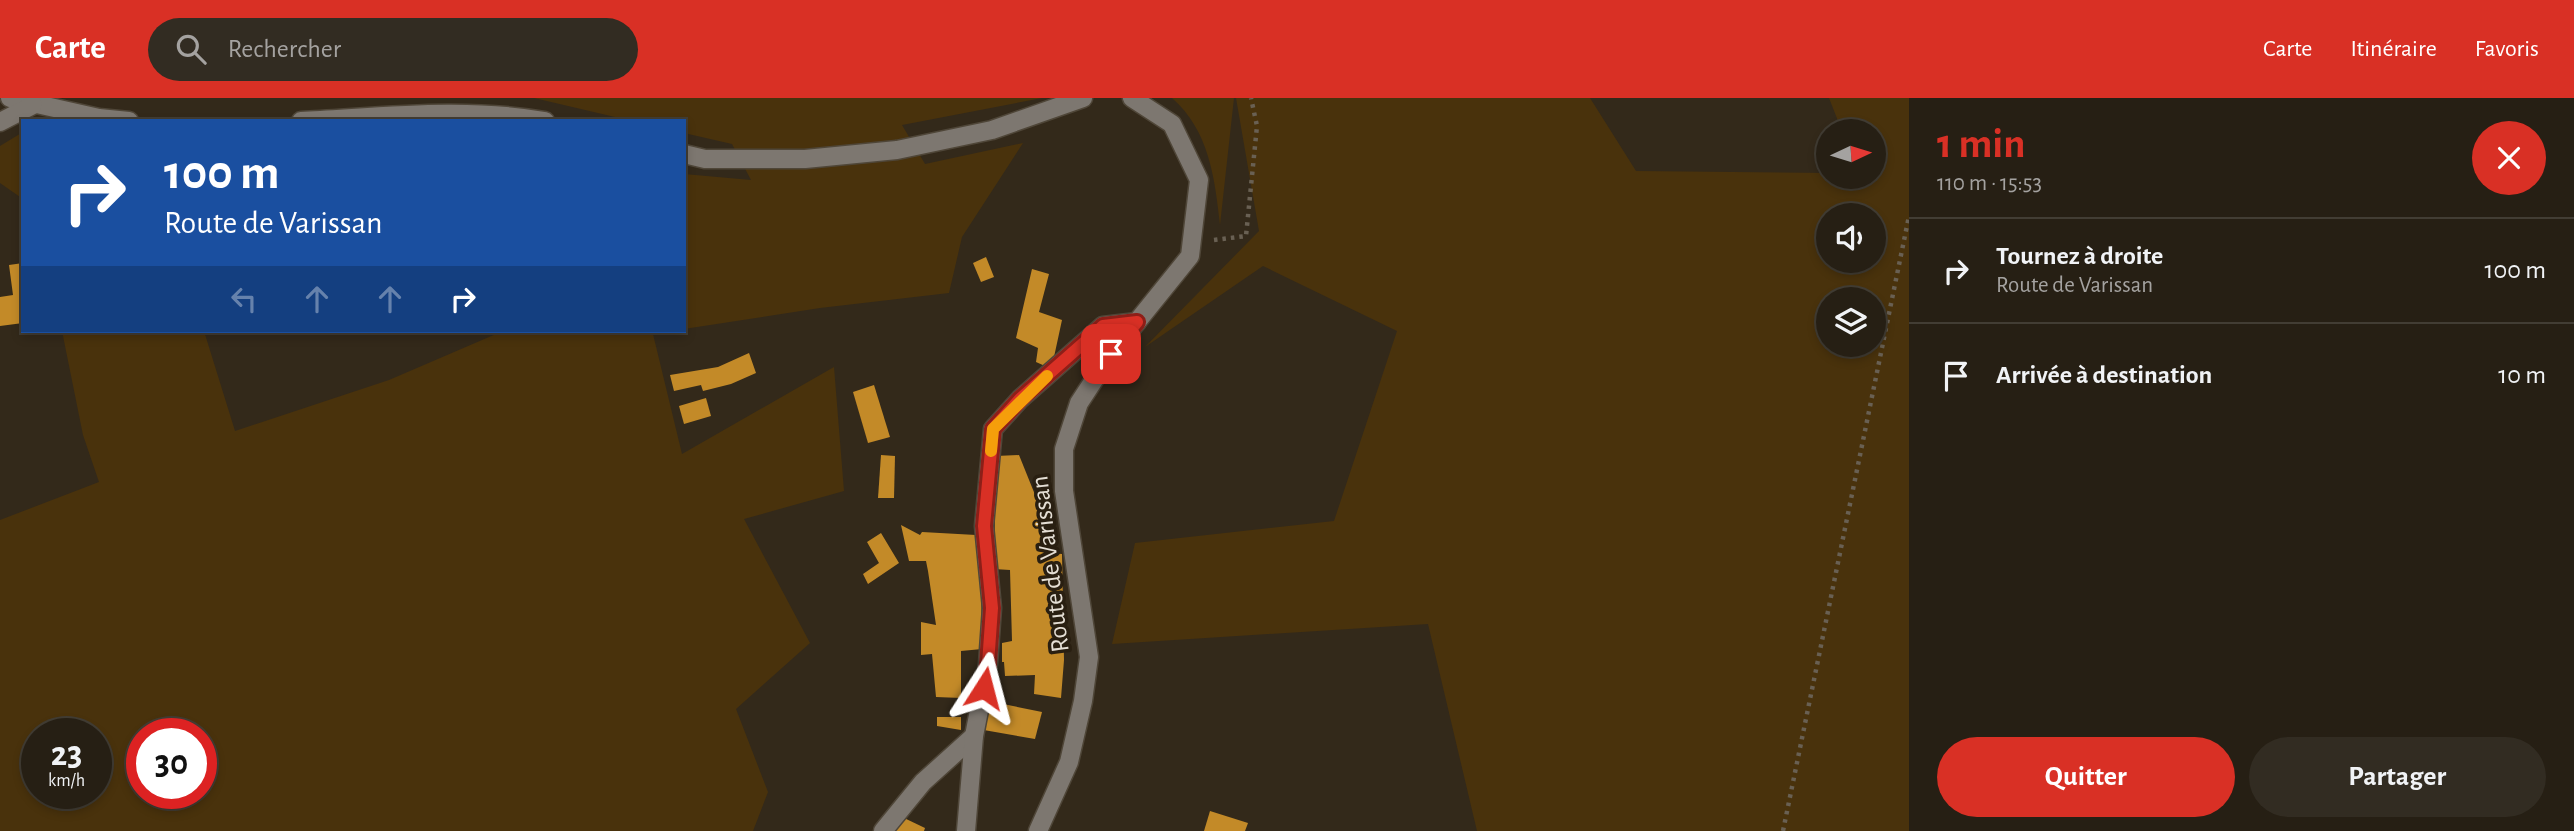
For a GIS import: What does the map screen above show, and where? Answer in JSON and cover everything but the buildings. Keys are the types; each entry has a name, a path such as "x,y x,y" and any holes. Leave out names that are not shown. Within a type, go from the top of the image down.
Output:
{"street":[{"path":"10,98 109,119"},
{"path":"686,154 705,159 805,159 897,150 992,130 1083,98"},
{"name":"Route de Varissan","path":"1038,831 1069,762 1083,701 1088,657 1065,491 1064,449 1079,403 1111,354 1190,257 1192,242 1199,180 1172,124 1132,98"},
{"path":"0,122 33,105"},
{"path":"348,119 464,114 533,119"},
{"path":"966,831 974,736 988,664 992,608 984,526 993,429 1020,399 1103,326 1137,322"},
{"path":"883,831 923,782 974,736"}],"path":[{"path":"1192,242 1246,236 1256,126 1251,98"},
{"path":"1783,831 1872,384 1909,216"}],"shaded area":[{"path":"534,98 1042,98 902,125 925,164 1023,143 962,237 949,293 820,308 686,329 686,174 751,180 732,144 686,133 686,119 623,119"},
{"path":"1172,98 1234,98 1220,225 1216,190 1202,140 1184,111"},
{"path":"1236,98 1590,98 1636,171 1816,173 1816,189 1886,189 1886,119 1837,119 1829,98 1909,98 1909,831 1477,831 1428,624 1112,644 1135,543 1334,521 1397,331 1263,266 1145,347 1259,231"},
{"path":"21,133 21,198 0,183 0,146"},
{"path":"62,333 205,333 235,431 389,380 498,333 659,333 653,334 682,454 834,367 844,491 744,519 810,643 736,709 768,792 753,831 0,831 0,520 99,482 83,435"}],"slow traffic":[{"path":"991,451 993,429 1020,399 1047,376"}],"route":[{"path":"984,688 992,608 984,526 993,429 1020,399 1103,326 1137,322 1111,354"}]}
